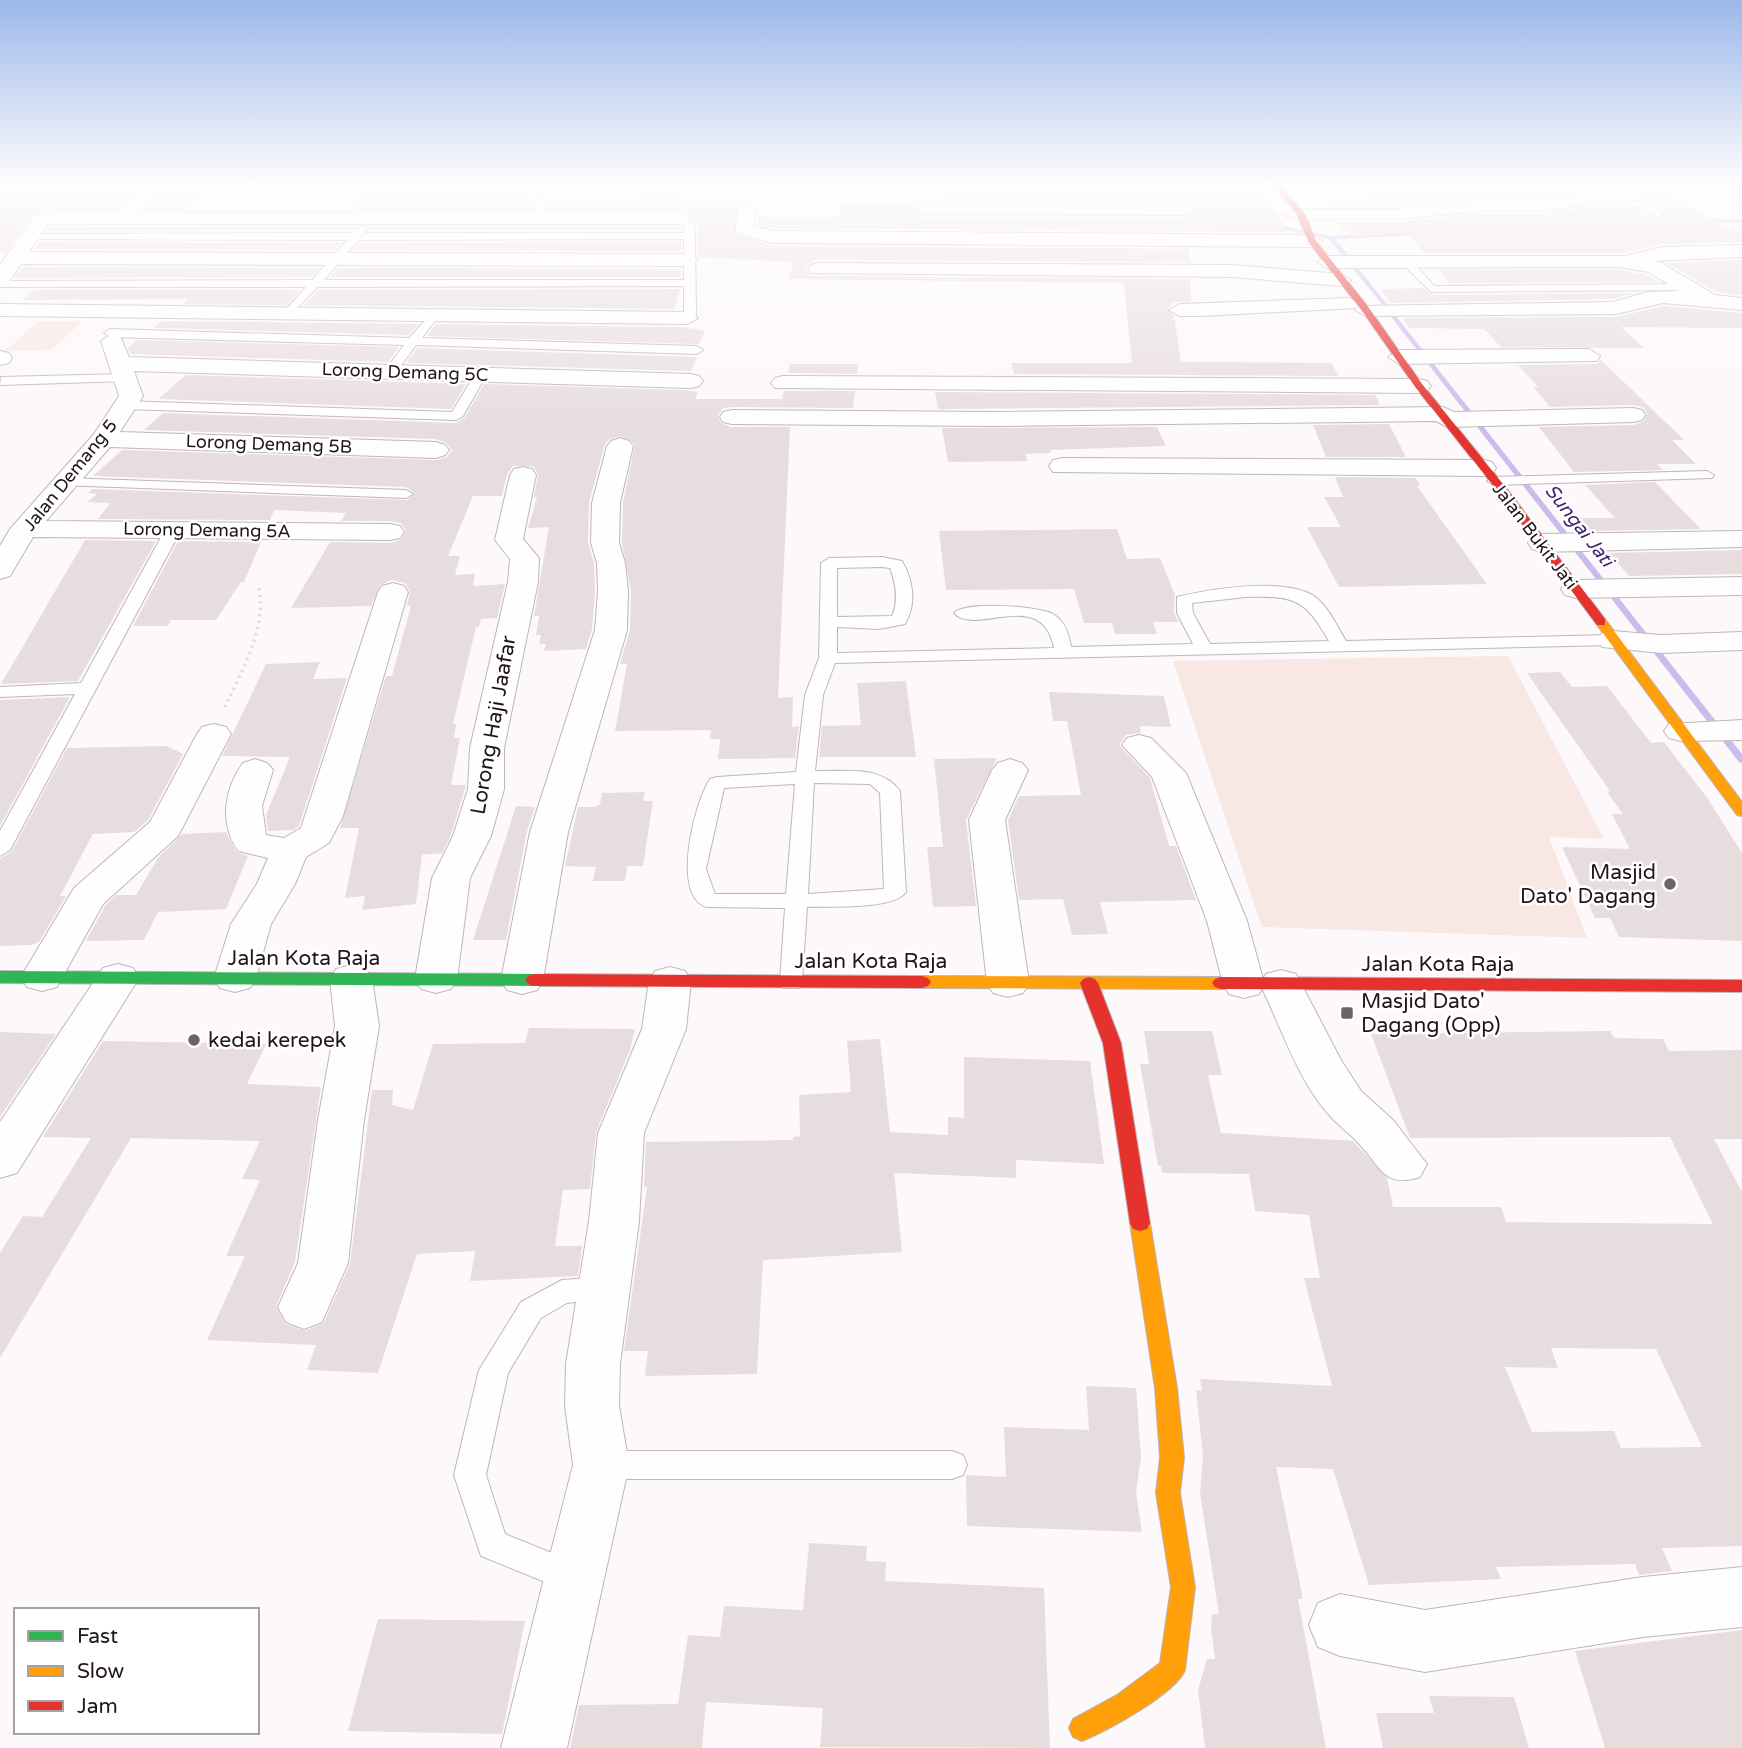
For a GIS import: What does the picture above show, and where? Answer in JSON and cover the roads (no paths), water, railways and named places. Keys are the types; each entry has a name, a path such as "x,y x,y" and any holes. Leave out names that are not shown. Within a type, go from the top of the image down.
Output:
{"street":[{"path":"0,282 10,266"},
{"path":"818,268 1232,271 1348,266"},
{"path":"1647,266 1655,267 1710,301"},
{"name":"Jalan Bukit Jati","path":"1337,268 1364,307 1417,357 1419,386 1461,418 1489,474 1560,543 1636,642 1718,731 1742,811"},
{"path":"1180,310 1240,311 1294,304 1364,307 1616,308 1637,298 1659,296 1742,304"},
{"path":"0,310 687,318"},
{"path":"110,333 114,324 136,310"},
{"name":"Jalan Demang 5","path":"0,570 24,528 103,439 131,396 110,333"},
{"path":"1417,357 1589,356"},
{"name":"Lorong Demang 5C","path":"122,371 390,372 691,381"},
{"path":"783,383 1419,386"},
{"path":"732,417 1461,418 1633,415"},
{"name":"Lorong Demang 5B","path":"103,439 436,450"},
{"path":"522,980 549,832 611,630 613,591 611,563 605,543 606,503 620,446"},
{"path":"1062,466 1489,474"},
{"name":"Lorong Haji Jaafar","path":"436,979 451,878 472,836 486,789 487,748 523,582 525,558 509,540 523,475"},
{"name":"Lorong Demang 5A","path":"24,528 390,532"},
{"path":"1560,543 1742,539"},
{"path":"1596,589 1742,586"},
{"path":"254,770 246,794 242,822 251,843 290,851 308,843 316,835 325,816 393,592"},
{"path":"1636,642 1742,641"},
{"path":"43,977 89,897 165,828 214,734"},
{"path":"1139,745 1168,773 1227,921 1262,984 1345,1103 1377,1132 1403,1164"},
{"path":"1008,983 987,820 996,795 1010,770"},
{"path":"235,978 251,924 276,884 290,851"},
{"name":"Jalan Kota Raja","path":"0,977 1740,987"},
{"path":"0,1160 118,978"},
{"path":"304,1307 323,1264 341,1120 358,1026 351,979"},
{"path":"534,1748 601,1465 592,1406 593,1364 621,1133 664,1029 670,981"},
{"path":"1082,1728 1126,1704 1172,1670 1183,1587 1168,1493 1172,1457 1150,1275 1112,1043 1089,983"},
{"path":"1340,1625 1425,1641 1643,1608 1742,1597"}],"lane":[{"path":"290,312 330,266"},
{"path":"687,318 690,316 688,266"},
{"path":"1410,266 1432,289 1689,287"},
{"path":"0,282 689,283"},
{"path":"390,372 433,315"},
{"path":"110,333 697,350"},
{"path":"1,366 122,371"},
{"path":"125,405 456,416 481,374"},
{"path":"1489,474 1515,482 1707,475"},
{"path":"65,482 405,494"},
{"path":"0,850 173,530"},
{"path":"791,982 804,777 814,695 828,658 830,563 896,564 905,597 905,611 900,620 879,624 829,622"},
{"path":"1203,649 1185,613 1183,600 1200,595 1259,593 1304,596 1316,606 1340,646"},
{"path":"962,613 1040,613 1052,620 1059,630 1064,652"},
{"path":"828,658 1636,642"},
{"path":"0,692 87,688"},
{"path":"804,777 875,778 890,791 895,892 884,897 796,902 707,900 696,869 710,794 717,783 804,777"},
{"path":"574,1578 492,1545 470,1475 494,1370 531,1310 562,1292 604,1289"},
{"path":"601,1465 952,1465"}],"waterway":[{"name":"Sungai Jati","path":"1353,266 1386,307"},
{"name":"Sungai Jati","path":"1390,312 1742,760"}],"place":[{"name":"Masjid Dato' Dagang","path":"1670,884"},
{"name":"Masjid Dato' Dagang (Opp)","path":"1347,1013"},
{"name":"kedai kerepek","path":"194,1040"}]}
